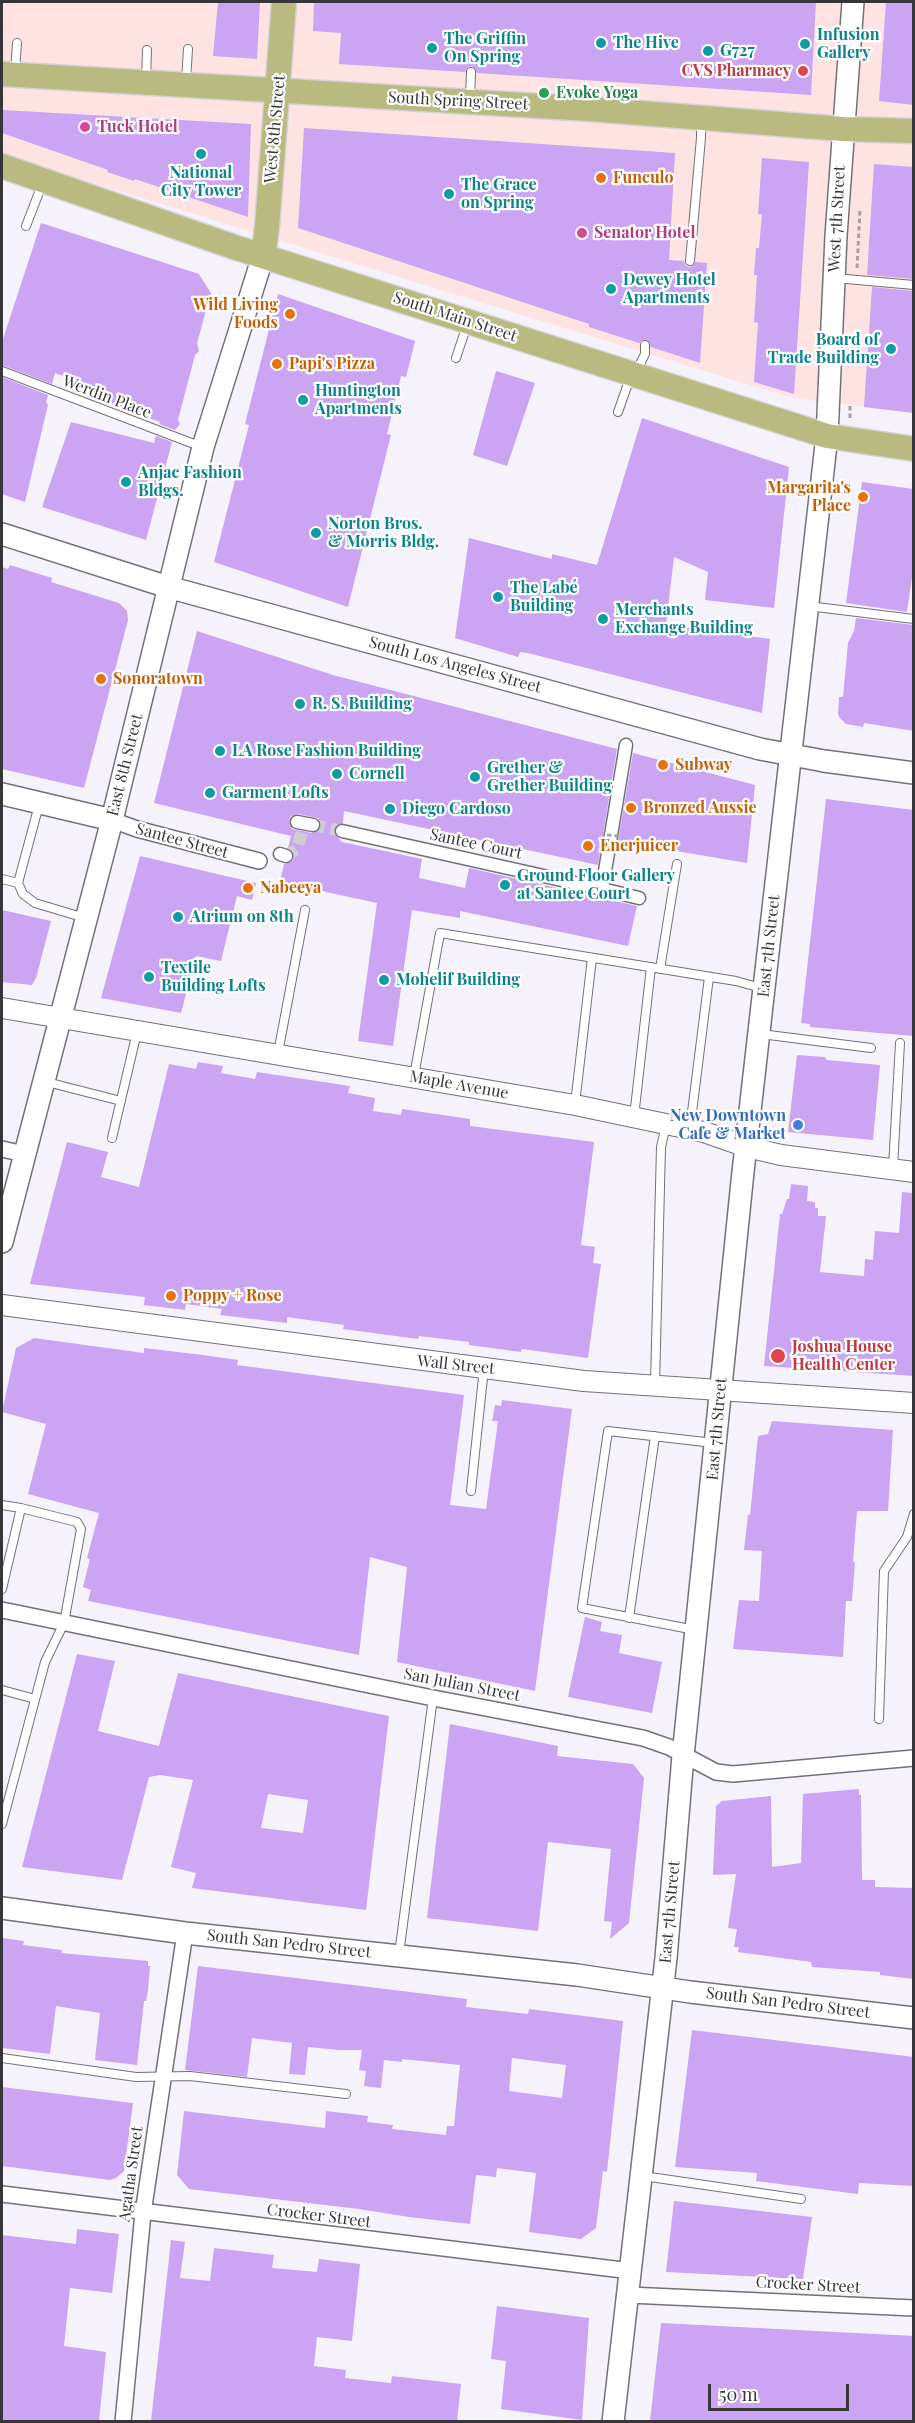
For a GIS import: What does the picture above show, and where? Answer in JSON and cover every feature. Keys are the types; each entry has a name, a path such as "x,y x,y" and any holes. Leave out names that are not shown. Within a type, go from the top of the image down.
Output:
{"main road":[{"name":"West 8th Street","path":"263,256 279,92 284,2"},
{"name":"West 7th Street","path":"827,436 834,278 853,2"},
{"name":"South Spring Street","path":"8,74 701,117 843,129 914,131"},
{"name":"South Main Street","path":"2,166 263,256 827,436 914,449"},
{"name":"East 8th Street","path":"2,1242 112,820 203,447 263,256"},
{"name":"East 7th Street","path":"614,2421 666,1958 683,1755 759,1034 827,436"},
{"name":"South Los Angeles Street","path":"2,534 168,587 760,749 914,773"},
{"name":"Santee Street","path":"2,794 112,820"},
{"name":"South San Pedro Street","path":"2,1908 185,1933 577,1975 662,1988 914,2018"}],"street":[{"path":"602,889 626,745"},
{"name":"Santee Street","path":"112,820 136,829 259,861"},
{"name":"Santee Court","path":"342,831 639,898"},
{"name":"Maple Avenue","path":"2,1008 575,1105 716,1135 781,1155 914,1172"},
{"path":"2,1149 24,1154"},
{"name":"Wall Street","path":"2,1305 584,1381 655,1388 914,1402"},
{"name":"San Julian Street","path":"2,1610 433,1698 643,1738 669,1748 716,1772 733,1774 914,1758"},
{"name":"Agatha Street","path":"123,2421 143,2213 185,1933"},
{"name":"Crocker Street","path":"2,2194 631,2271"},
{"name":"Crocker Street","path":"629,2295 914,2308"}],"lane":[{"path":"8,74 17,43"},
{"path":"186,86 188,49"},
{"path":"145,83 147,50"},
{"path":"470,102 471,72"},
{"path":"690,261 701,117"},
{"path":"26,226 43,181"},
{"path":"834,278 914,285"},
{"path":"456,358 468,321"},
{"path":"618,412 633,375 645,354 645,345"},
{"name":"Werdin Place","path":"2,371 203,447"},
{"path":"808,606 914,619"},
{"path":"39,804 18,883 23,894 35,903 85,918"},
{"path":"633,1118 656,968 677,864"},
{"path":"2,879 18,883"},
{"path":"278,1054 305,910"},
{"path":"414,1077 440,933 764,988"},
{"path":"575,1105 592,958"},
{"path":"690,1129 709,977"},
{"path":"112,1138 137,1032"},
{"path":"759,1034 871,1048"},
{"path":"893,1170 900,1043"},
{"path":"42,1082 121,1101"},
{"path":"655,1388 662,1147 666,1125"},
{"path":"471,1491 484,1367"},
{"path":"697,1631 582,1608 608,1431 716,1443"},
{"path":"629,1617 655,1436"},
{"path":"2,1505 77,1522 81,1529 64,1623 45,1662 2,1824"},
{"path":"2,1589 21,1508"},
{"path":"879,1719 884,1571 907,1538 914,1514"},
{"path":"2,1690 35,1699"},
{"path":"399,1956 433,1698"},
{"path":"2,2058 136,2077 190,2076 346,2094"},
{"path":"642,2176 801,2199"}],"path":[{"path":"607,835 619,836"}],"shaded area":[{"path":"2,2 913,2 913,413 792,398 2,155"}],"building":[{"path":"218,2 260,2 257,59 213,56"},
{"path":"314,2 816,2 811,95 477,73 472,66 468,67 465,72 339,64 341,33 313,31"},
{"path":"886,2 914,2 914,105 879,101"},
{"path":"2,110 251,124 248,217 135,179 134,181 107,172 108,170 2,133"},
{"path":"304,128 675,153 669,260 684,261 686,266 690,267 696,262 707,263 700,363 651,347 647,340 639,343 589,327 589,324 298,228"},
{"path":"762,158 809,162 794,394 754,382 758,323 754,322 757,275 754,275 762,214 758,214"},
{"path":"874,164 914,167 914,279 867,275"},
{"path":"41,223 199,274 211,293 197,343 199,351 195,355 178,420 180,424 175,430 159,424 160,422 81,394 84,383 55,373 52,384 2,365 2,342"},
{"name":"Board of Trade Building","path":"872,287 914,291 914,413 864,407"},
{"path":"278,294 415,341 406,377 401,376 387,434 391,435 348,607 214,562 249,425 245,424"},
{"path":"496,371 535,383 507,466 473,455"},
{"path":"2,377 48,395 46,402 48,405 25,502 2,494"},
{"path":"642,418 789,467 774,608 705,600 708,572 674,557 666,625 770,639 762,713 528,653 520,652 518,657 455,638 469,538 552,559 552,554 597,565"},
{"name":"Anjac Fashion Bldgs.","path":"71,422 154,443 156,436 172,442 146,540 42,507"},
{"path":"862,482 914,489 914,563 907,612 846,603"},
{"path":"10,565 52,578 51,582 119,603 127,611 128,620 84,788 2,769 2,567 8,569"},
{"path":"856,618 914,625 914,731 864,723 863,727 846,724 840,718 838,714 839,697 843,697 848,643 854,631"},
{"path":"197,631 333,675 617,749 598,865 344,811 343,823 336,826 334,833 342,842 422,859 419,878 465,888 469,868 637,906 628,946 460,911 460,918 412,910 393,1046 358,1041 377,903 280,882 284,864 291,862 294,858 292,851 288,848 291,836 154,803","holes":["298,814 318,818 321,823 320,830 312,833 292,829 289,820 291,816"]},
{"path":"633,753 755,785 747,863 618,841"},
{"path":"826,799 914,810 914,1036 810,1027 810,1024 801,1023"},
{"name":"Atrium on 8th","path":"140,856 256,883 252,900 237,896 221,961 196,956 181,1013 101,998"},
{"path":"2,910 51,921 36,978 32,985 2,982"},
{"path":"797,1055 880,1065 873,1140 788,1132"},
{"path":"198,1062 223,1066 221,1073 255,1079 257,1072 350,1086 348,1093 375,1098 373,1111 401,1115 402,1109 470,1119 470,1126 594,1142 581,1245 595,1247 593,1263 601,1264 588,1358 522,1349 521,1352 469,1345 469,1342 419,1336 418,1339 343,1329 344,1325 287,1317 287,1323 220,1315 222,1309 186,1304 185,1310 144,1305 145,1297 30,1284 67,1142 108,1152 101,1177 139,1187 169,1064 196,1069"},
{"path":"791,1184 808,1186 807,1201 815,1202 818,1216 826,1216 820,1272 864,1276 865,1259 873,1260 875,1231 899,1233 902,1192 914,1193 914,1376 764,1366 780,1214 789,1199"},
{"path":"34,1338 144,1353 144,1348 203,1355 238,1360 237,1365 464,1395 450,1505 486,1509 498,1421 492,1421 495,1405 501,1406 502,1400 572,1409 535,1691 397,1662 407,1567 370,1557 359,1655 88,1601 91,1590 83,1587 90,1559 87,1558 99,1513 28,1494 46,1424 2,1412 16,1348"},
{"path":"772,1421 893,1430 888,1511 857,1511 852,1601 846,1601 843,1657 733,1649 739,1600 759,1601 762,1551 744,1550 758,1436 768,1434"},
{"path":"585,1617 602,1622 600,1631 622,1635 619,1653 662,1662 652,1713 568,1697"},
{"path":"77,1654 115,1661 98,1731 159,1746 178,1673 389,1716 366,1910 192,1888 196,1873 171,1867 193,1780 160,1775 149,1777 122,1880 22,1867","holes":["268,1794 308,1800 303,1833 261,1828"]},
{"path":"450,1724 558,1746 557,1756 633,1764 644,1778 629,1923 610,1939 612,1922 604,1921 611,1849 548,1842 538,1931 427,1918"},
{"path":"859,1789 859,1795 861,1795 862,1880 875,1880 875,1887 914,1888 914,1979 880,1975 880,1972 812,1967 811,1962 738,1952 739,1947 734,1947 737,1929 728,1928 736,1874 713,1875 716,1806 722,1801 771,1796 772,1867 801,1863 803,1794"},
{"path":"2,1938 24,1941 23,1945 62,1950 61,1953 148,1961 148,1966 150,1966 148,1991 146,2001 144,2001 137,2065 95,2060 100,2013 56,2006 50,2054 2,2048"},
{"path":"198,1966 467,1999 466,2007 528,2014 529,2009 623,2021 607,2172 603,2171 596,2228 581,2239 529,2232 536,2173 497,2168 496,2177 476,2175 470,2224 189,2189 177,2175 184,2111 325,2128 326,2111 368,2116 367,2122 393,2125 392,2129 446,2135 447,2126 454,2126 460,2065 402,2059 402,2062 384,2060 381,2088 364,2086 366,2071 359,2070 362,2050 308,2047 305,2075 289,2074 292,2043 252,2038 247,2077 185,2070","holes":["512,2058 566,2065 562,2098 509,2091"]},
{"path":"692,2030 914,2057 914,2186 859,2183 858,2194 756,2181 757,2173 675,2167"},
{"path":"2,2087 133,2103 124,2171 110,2180 2,2166"},
{"path":"674,2201 812,2217 803,2279 666,2272"},
{"path":"77,2229 119,2234 112,2293 70,2288 64,2346 106,2352 99,2421 2,2420 2,2235 76,2244"},
{"path":"171,2240 185,2242 180,2278 210,2281 214,2248 274,2255 272,2268 317,2272 319,2259 360,2264 352,2341 317,2337 314,2366 346,2370 345,2378 391,2383 392,2376 461,2384 457,2421 151,2421"},
{"path":"497,2306 589,2318 582,2420 501,2409 506,2361 491,2359"},
{"path":"661,2323 914,2336 914,2421 650,2421"}],"tunnel":[{"path":"313,825 342,831"},
{"path":"286,856 297,849 302,832"}],"place":[{"name":"The Hive","path":"601,43"},
{"name":"Infusion Gallery","path":"805,44"},
{"name":"The Griffin On Spring","path":"432,48"},
{"name":"G727","path":"708,51"},
{"name":"CVS Pharmacy","path":"803,71"},
{"name":"Evoke Yoga","path":"544,93"},
{"name":"Tuck Hotel","path":"85,127"},
{"name":"National City Tower","path":"201,154"},
{"name":"Funculo","path":"601,178"},
{"name":"The Grace on Spring","path":"449,194"},
{"name":"Senator Hotel","path":"582,233"},
{"name":"Dewey Hotel Apartments","path":"611,289"},
{"name":"Wild Living Foods","path":"290,314"},
{"name":"Board of Trade Building","path":"891,349"},
{"name":"Papi's Pizza","path":"277,364"},
{"name":"Huntington Apartments","path":"303,400"},
{"name":"Anjac Fashion Bldgs.","path":"126,482"},
{"name":"Margarita's Place","path":"863,497"},
{"name":"Norton Bros. & Morris Bldg.","path":"316,533"},
{"name":"The Labé Building","path":"498,597"},
{"name":"Merchants Exchange Building","path":"603,619"},
{"name":"Sonoratown","path":"101,679"},
{"name":"R. S. Building","path":"300,704"},
{"name":"LA Rose Fashion Building","path":"220,751"},
{"name":"Subway","path":"663,765"},
{"name":"Cornell","path":"337,774"},
{"name":"Grether & Grether Building","path":"475,777"},
{"name":"Garment Lofts","path":"210,793"},
{"name":"Bronzed Aussie","path":"631,808"},
{"name":"Diego Cardoso","path":"390,809"},
{"name":"Enerjuicer","path":"588,846"},
{"name":"Ground Floor Gallery at Santee Court","path":"505,885"},
{"name":"Nabeeya","path":"248,888"},
{"name":"Atrium on 8th","path":"178,917"},
{"name":"Textile Building Lofts","path":"149,977"},
{"name":"Mohelif Building","path":"384,980"},
{"name":"New Downtown Cafe & Market","path":"798,1125"},
{"name":"Poppy + Rose","path":"171,1296"},
{"name":"Joshua House Health Center","path":"778,1356"}]}
